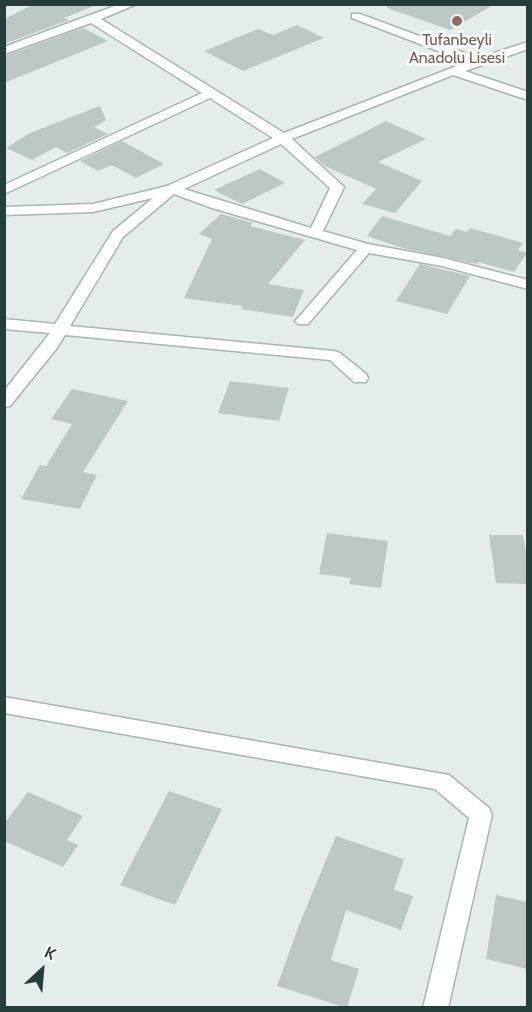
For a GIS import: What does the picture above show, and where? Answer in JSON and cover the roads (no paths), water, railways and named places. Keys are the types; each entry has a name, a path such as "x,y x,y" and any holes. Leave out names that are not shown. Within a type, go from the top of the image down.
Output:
{"street":[{"path":"4,51 94,20 132,4"},
{"path":"356,16 477,62"},
{"path":"94,20 209,94 283,138 337,187 315,233"},
{"path":"4,211 93,208 172,189 283,138 453,71 528,45"},
{"path":"453,71 528,96"},
{"path":"4,190 209,94"},
{"path":"172,189 217,205 366,248 443,262 528,285"},
{"path":"4,402 51,345 118,234 172,189"},
{"path":"303,321 366,248"},
{"path":"4,324 334,356 360,378"},
{"path":"4,705 441,782 481,815 435,1008"}],"place":[{"name":"Tufanbeyli Anadolu Lisesi","path":"457,21"}]}
